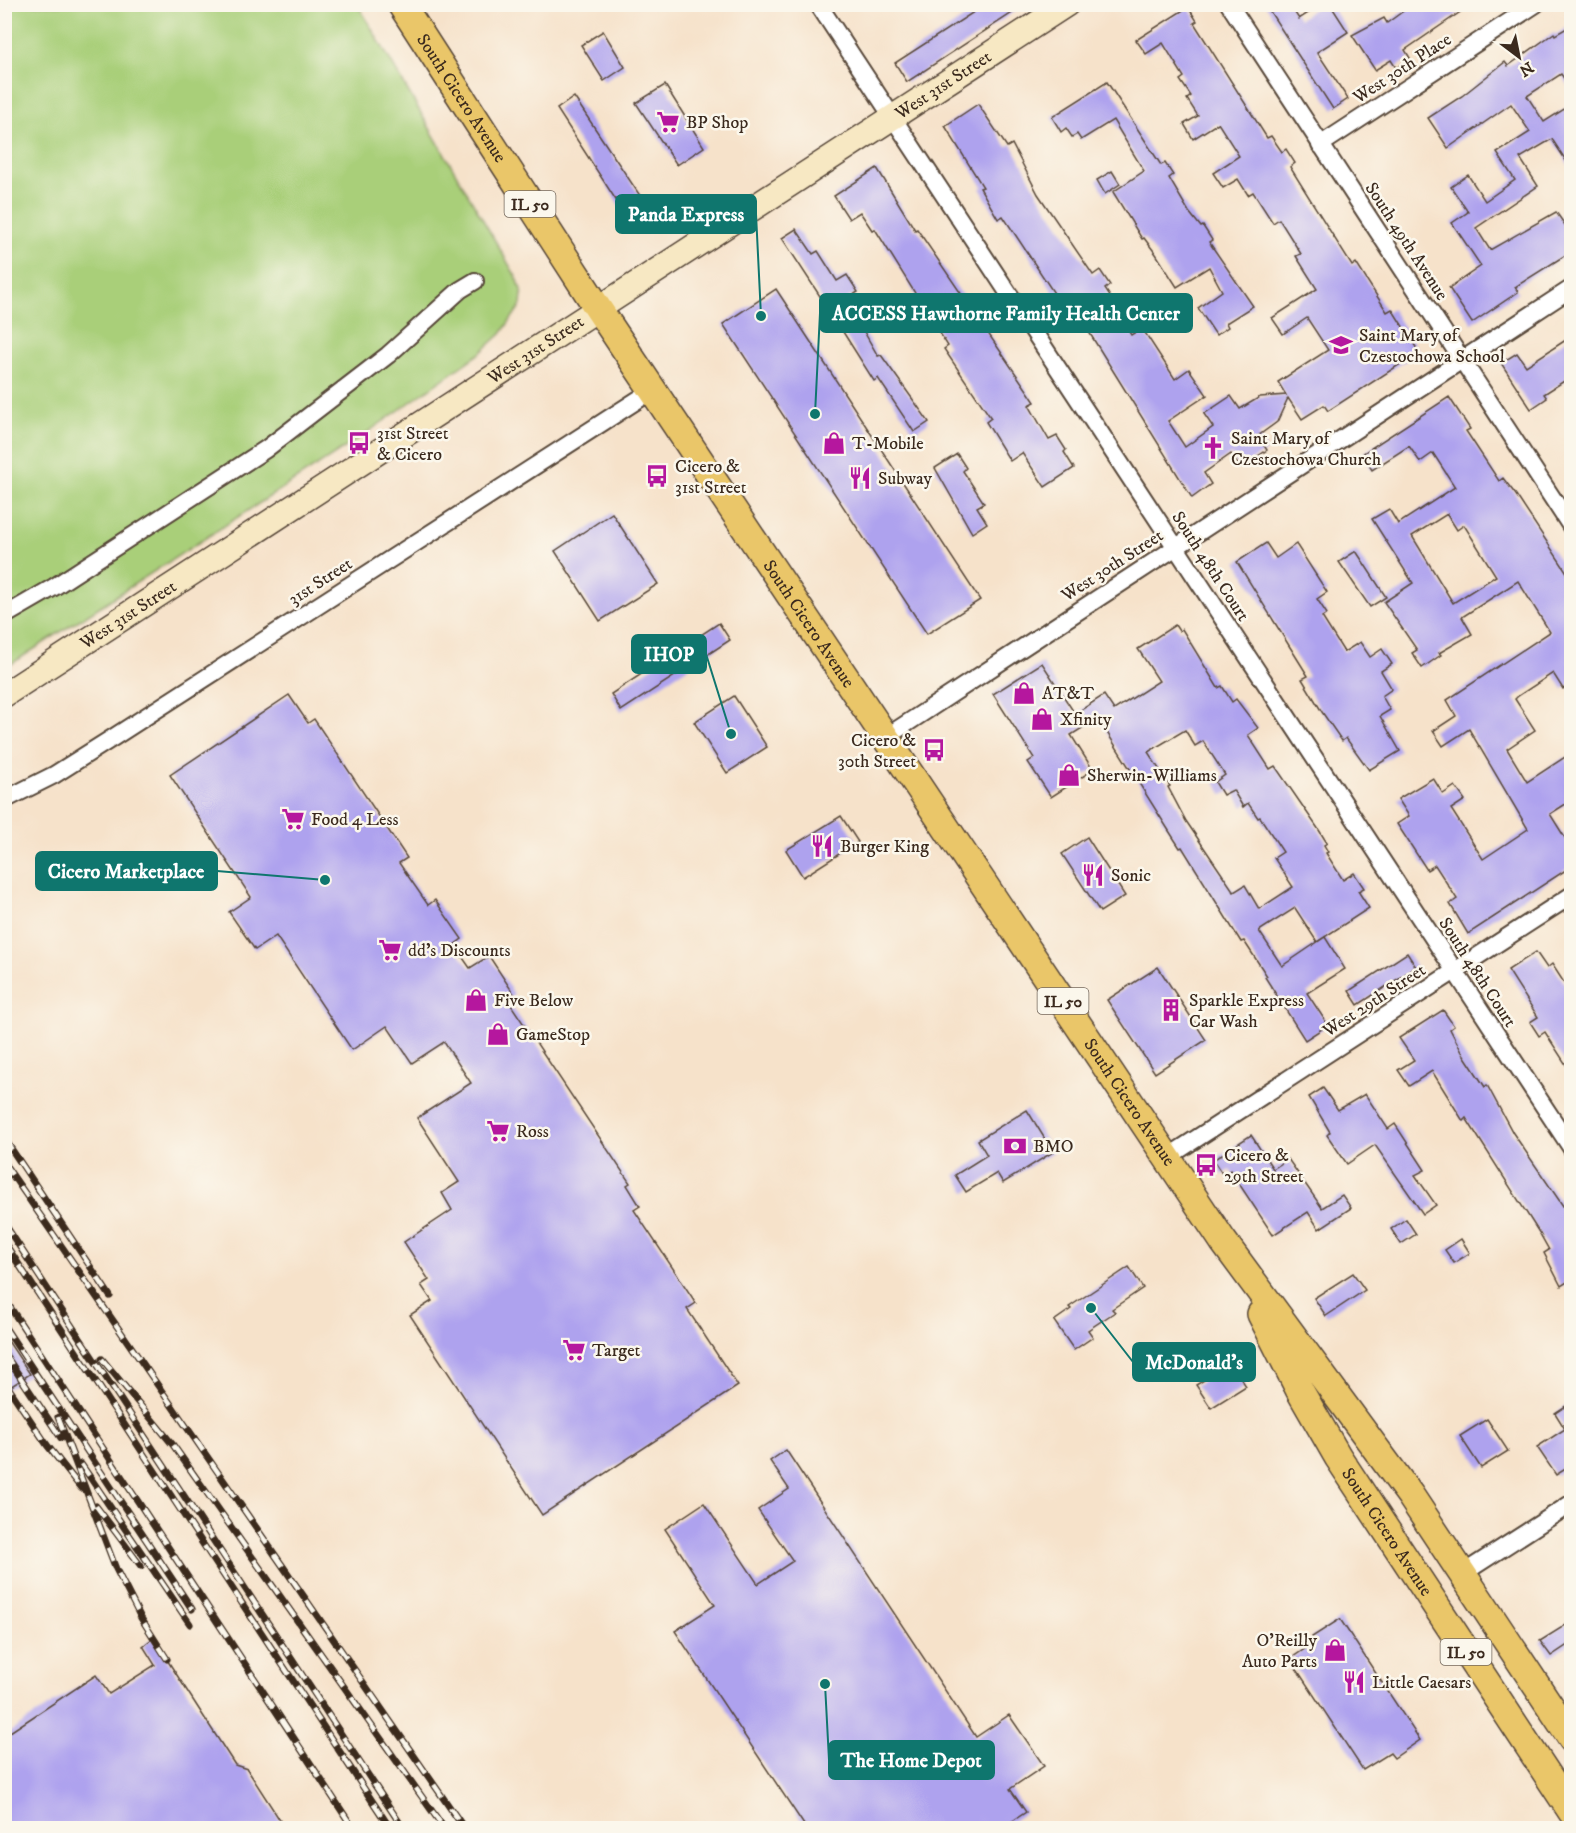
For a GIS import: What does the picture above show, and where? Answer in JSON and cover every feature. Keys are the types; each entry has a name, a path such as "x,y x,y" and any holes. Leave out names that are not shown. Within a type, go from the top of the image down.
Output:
{"main road":[{"name":"South Cicero Avenue","path":"401,4 599,310 1223,1241 1410,1495 1572,1739"},
{"name":"West 31st Street","path":"4,695 1067,4"},
{"name":"South Cicero Avenue","path":"1223,1241 1300,1391 1338,1457 1569,1803"}],"street":[{"name":"South 48th Court","path":"818,4 891,119 1572,1149"},
{"name":"South 49th Avenue","path":"1229,4 1572,528"},
{"name":"West 30th Place","path":"1320,144 1536,4"},
{"path":"4,616 63,581 266,449 388,354 460,290 475,280"},
{"name":"West 30th Street","path":"886,737 1572,288"},
{"name":"31st Street","path":"4,800 54,775 653,390"},
{"name":"West 29th Street","path":"1168,1157 1572,895"},
{"path":"1462,1574 1572,1503"}],"green space":[{"path":"5,5 358,5 518,280 522,294 521,305 501,334 480,353 354,442 5,668"}],"building":[{"path":"986,4 1026,4 907,82 895,63"},
{"path":"1265,4 1289,4 1299,19 1322,4 1330,4 1348,32 1317,52 1348,99 1333,109"},
{"path":"1413,4 1472,4 1405,50 1410,58 1396,68 1391,60 1375,70 1352,35 1384,18 1387,23"},
{"path":"1188,7 1197,21 1194,23 1267,138 1271,136 1282,152 1286,149 1295,163 1290,167 1352,266 1356,263 1387,312 1392,309 1419,352 1328,411 1324,405 1302,419 1288,398 1277,422 1258,436 1267,450 1240,468 1231,454 1204,473 1211,484 1192,498 1084,324 1073,309 1067,313 1003,216 998,219 980,188 983,187 945,126 978,104 1007,147 1012,144 1038,194 1093,275 1100,270 1110,285 1105,289 1115,304 1112,306 1131,335 1142,328 1175,379 1189,369 1207,395 1168,421 1185,447 1213,427 1204,414 1231,396 1240,409 1260,397 1286,395 1278,382 1328,350 1307,318 1283,334 1272,318 1317,289 1296,256 1301,254 1279,219 1273,223 1253,192 1248,195 1238,179 1223,188 1213,173 1239,156 1218,123 1193,139 1184,124 1198,116 1187,99 1191,96 1180,80 1184,77 1163,43 1146,54 1136,40"},
{"path":"1572,25 1572,90 1561,74 1527,96 1544,122 1572,104 1572,170 1552,139 1520,158 1538,186 1476,228 1490,250 1556,212 1572,235 1572,251 1515,287 1518,292 1472,323 1449,288 1481,266 1452,223 1468,212 1451,187 1468,175 1485,201 1515,180 1497,153 1530,132 1511,104 1448,148 1428,118 1462,96 1505,62 1508,66 1554,33 1555,35"},
{"path":"603,31 625,67 604,81 581,45"},
{"path":"1107,82 1161,165 1165,163 1173,175 1169,178 1189,212 1201,227 1203,226 1212,240 1209,242 1253,306 1226,323 1228,327 1216,335 1198,308 1222,291 1209,267 1177,287 1156,254 1144,238 1142,239 1113,192 1144,171 1113,120 1081,140 1077,134 1072,137 1066,128 1061,132 1052,117"},
{"name":"BP Shop","path":"665,85 704,147 677,165 636,103"},
{"path":"574,97 653,215 634,228 557,109"},
{"path":"877,168 915,230 917,229 1035,402 1029,405 1049,440 1057,436 1066,450 1064,452 1074,468 1045,487 1022,453 1010,461 986,422 991,418 944,349 948,346 875,229 872,230 860,212 849,219 834,196"},
{"path":"1112,171 1120,184 1105,194 1097,180"},
{"path":"796,229 813,254 818,251 837,281 847,275 858,292 829,310 782,238"},
{"path":"776,289 980,600 927,634 723,324"},
{"path":"859,323 878,356 881,355 929,422 914,432 878,378 874,381 843,332"},
{"path":"1572,336 1572,376 1544,394 1547,398 1531,409 1501,363 1517,353 1526,366"},
{"path":"1449,397 1470,429 1466,431 1499,481 1503,478 1516,495 1572,580 1572,683 1563,689 1553,673 1515,699 1535,730 1507,749 1527,782 1565,757 1572,767 1572,776 1566,780 1572,789 1572,800 1550,814 1572,849 1572,866 1468,934 1450,904 1457,899 1435,865 1427,870 1397,824 1409,816 1398,799 1433,778 1443,794 1455,786 1465,800 1451,809 1483,859 1528,829 1469,729 1443,746 1433,731 1456,716 1447,700 1550,632 1518,581 1462,617 1472,634 1439,653 1441,655 1422,668 1412,653 1417,650 1384,602 1413,583 1372,519 1389,509 1398,524 1455,487 1433,453 1420,462 1409,446 1372,470 1362,454","holes":["1447,514 1457,530 1464,525 1496,576 1453,603 1412,536"]},
{"path":"957,454 966,468 963,471 984,503 977,507 987,523 972,533 935,468"},
{"path":"612,513 658,584 600,621 555,551"},
{"path":"1266,543 1276,558 1296,544 1327,592 1317,599 1327,614 1322,617 1344,652 1360,642 1370,657 1382,649 1392,664 1381,671 1392,689 1382,696 1390,710 1380,716 1400,751 1369,770 1346,738 1342,741 1322,712 1302,679 1308,676 1237,562"},
{"path":"1356,551 1386,597 1370,607 1339,562"},
{"path":"719,623 730,640 621,711 611,694"},
{"path":"1175,625 1179,631 1182,629 1218,688 1222,686 1232,702 1236,699 1258,728 1248,735 1270,769 1275,766 1319,830 1327,843 1324,845 1328,852 1326,853 1343,880 1354,873 1364,888 1358,891 1369,908 1317,942 1295,908 1259,931 1282,966 1325,937 1345,969 1307,993 1328,1025 1305,1040 1265,977 1267,976 1244,941 1241,942 1098,718 1071,735 1093,770 1051,797 1028,762 1034,758 993,694 1042,663 1075,714 1104,695 1114,710 1159,681 1138,649","holes":["1185,730 1195,746 1203,741 1225,775 1215,782 1223,795 1233,790 1243,807 1248,803 1283,852 1274,858 1293,887 1259,909 1245,885 1234,892 1186,821 1168,787 1170,786 1148,752"]},
{"path":"289,695 308,723 314,719 407,858 399,863 428,905 435,900 462,939 454,945 470,968 489,956 514,994 507,999 630,1183 627,1185 640,1206 634,1210 696,1303 687,1309 738,1386 542,1515 410,1315 432,1301 421,1285 429,1280 404,1242 452,1210 442,1193 459,1182 417,1118 471,1083 444,1042 412,1063 387,1026 352,1050 276,936 255,950 229,912 251,897 170,775"},
{"path":"734,696 767,747 727,773 694,722"},
{"name":"Burger King","path":"841,816 858,842 803,877 786,850"},
{"name":"Sonic","path":"1087,837 1125,896 1100,912 1062,854"},
{"path":"1536,952 1547,968 1552,964 1572,995 1572,1074 1545,1032 1539,1036 1530,1022 1538,1017 1508,970"},
{"path":"1407,953 1416,967 1358,1005 1349,991"},
{"path":"1158,967 1206,1040 1155,1073 1107,1000"},
{"path":"1443,1010 1454,1026 1450,1029 1462,1052 1485,1087 1487,1085 1513,1133 1572,1219 1572,1279 1561,1286 1544,1253 1549,1250 1540,1234 1466,1118 1463,1121 1432,1071 1409,1086 1398,1070 1414,1060 1399,1038"},
{"path":"1323,1088 1338,1110 1365,1094 1388,1129 1395,1124 1425,1170 1415,1175 1436,1205 1423,1214 1375,1145 1347,1164 1327,1135 1330,1132 1309,1097"},
{"name":"BMO","path":"1027,1110 1053,1152 1003,1183 997,1173 966,1192 955,1175 987,1155 978,1140"},
{"path":"1251,1135 1273,1169 1288,1159 1322,1208 1342,1195 1351,1208 1319,1229 1308,1212 1273,1235 1230,1170 1223,1175 1213,1160"},
{"path":"1406,1219 1416,1234 1401,1244 1391,1229"},
{"path":"1461,1239 1470,1253 1454,1263 1445,1250"},
{"path":"1129,1267 1143,1288 1112,1309 1115,1312 1088,1330 1093,1337 1074,1350 1054,1321 1071,1309 1069,1307"},
{"path":"1353,1273 1365,1290 1326,1316 1314,1298"},
{"path":"4,1335 30,1374 4,1391"},
{"path":"1231,1363 1246,1386 1211,1408 1196,1385"},
{"path":"1572,1402 1572,1465 1556,1475 1537,1447 1565,1429 1555,1413"},
{"path":"1487,1419 1508,1451 1481,1468 1460,1436"},
{"path":"786,1450 976,1737 1009,1715 1044,1766 1010,1789 1026,1812 1002,1828 806,1828 675,1631 715,1605 665,1529 704,1503 758,1584 793,1561 758,1510 789,1489 770,1461"},
{"path":"1340,1619 1420,1740 1394,1758 1390,1753 1363,1770 1290,1659 1315,1642 1312,1637"},
{"path":"1572,1621 1572,1642 1551,1656 1540,1641"},
{"path":"153,1638 235,1765 247,1769 285,1828 4,1828 4,1736 96,1675 109,1694 155,1665 143,1646"}],"railway":[{"path":"4,1138 110,1296"},
{"path":"4,1163 464,1828"},
{"path":"4,1223 403,1828"},
{"path":"4,1242 390,1828"},
{"path":"4,1298 353,1828"},
{"path":"4,1326 192,1609"},
{"path":"4,1353 61,1438"},
{"path":"102,1359 173,1445 444,1828"},
{"path":"4,1381 47,1445 81,1488"},
{"path":"58,1417 116,1569 141,1618 167,1659"},
{"path":"81,1464 190,1624"},
{"path":"96,1506 141,1566"}],"place":[{"name":"BP Shop","path":"668,122"},
{"name":"Panda Express","path":"761,316"},
{"name":"Saint Mary of Czestochowa School","path":"1341,345"},
{"name":"ACCESS Hawthorne Family Health Center","path":"815,414"},
{"name":"31st Street & Cicero","path":"359,443"},
{"name":"T-Mobile","path":"834,443"},
{"name":"Saint Mary of Czestochowa Church","path":"1213,448"},
{"name":"Cicero & 31st Street","path":"657,476"},
{"name":"Subway","path":"860,478"},
{"name":"AT&T","path":"1024,693"},
{"name":"Xfinity","path":"1042,719"},
{"name":"IHOP","path":"731,734"},
{"name":"Cicero & 30th Street","path":"934,750"},
{"name":"Sherwin-Williams","path":"1069,775"},
{"name":"Food 4 Less","path":"293,819"},
{"name":"Burger King","path":"822,846"},
{"name":"Sonic","path":"1093,875"},
{"name":"Cicero Marketplace","path":"325,880"},
{"name":"dd's Discounts","path":"390,950"},
{"name":"Five Below","path":"476,1000"},
{"name":"Sparkle Express Car Wash","path":"1171,1010"},
{"name":"GameStop","path":"498,1034"},
{"name":"Ross","path":"498,1131"},
{"name":"BMO","path":"1015,1146"},
{"name":"Cicero & 29th Street","path":"1206,1165"},
{"name":"McDonald's","path":"1091,1308"},
{"name":"Target","path":"574,1350"},
{"name":"O'Reilly Auto Parts","path":"1335,1650"},
{"name":"Little Caesars","path":"1354,1682"},
{"name":"The Home Depot","path":"825,1684"}]}
